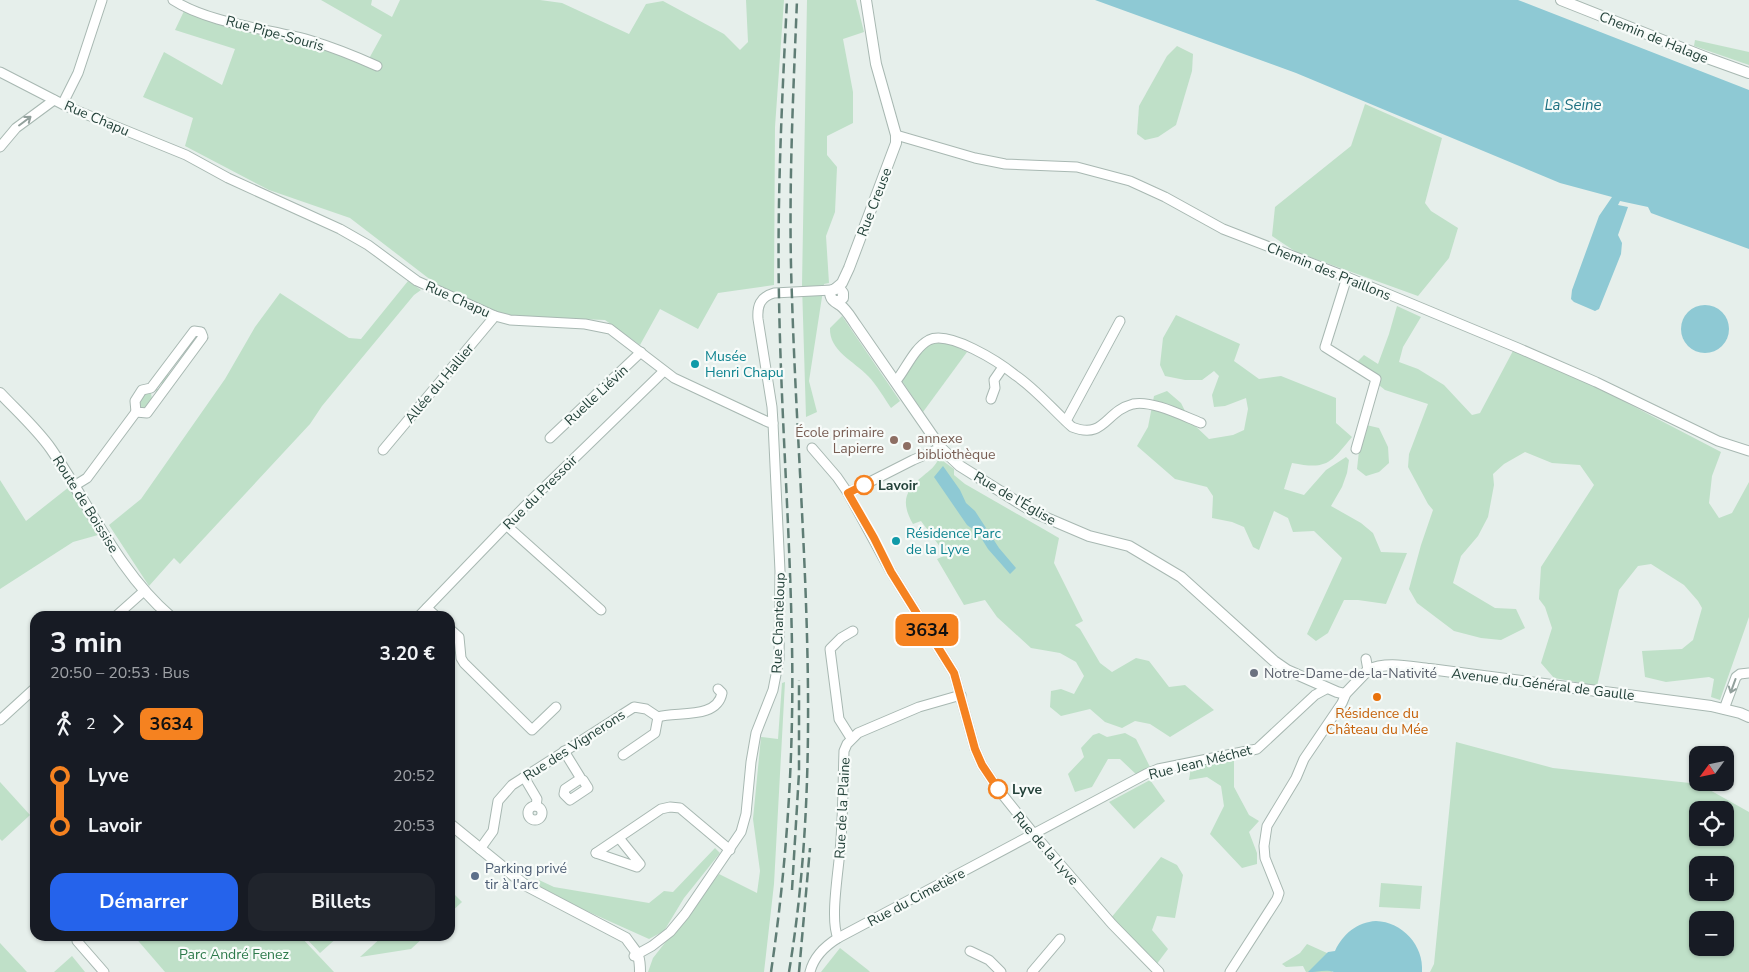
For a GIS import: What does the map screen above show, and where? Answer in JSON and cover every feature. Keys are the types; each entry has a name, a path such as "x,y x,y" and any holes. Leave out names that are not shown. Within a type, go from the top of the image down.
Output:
{"street":[{"path":"0,147 16,128 58,102 78,73 102,0"},
{"name":"Rue Pipe-Souris","path":"173,0 192,10 308,40 348,53 377,66"},
{"path":"866,0 876,64 896,135"},
{"name":"Chemin de Halage","path":"1560,0 1749,73"},
{"name":"Rue Chapu","path":"0,72 58,102 186,155 228,178 340,229 368,245 417,281 495,316 521,322 600,326 610,329 674,378 773,424"},
{"name":"Rue Creuse","path":"837,295 894,150 896,135"},
{"name":"Chemin des Praillons","path":"896,135 975,158 1005,164 1077,167 1130,180 1223,229 1347,277 1518,348 1596,382 1718,441 1749,451"},
{"path":"1347,277 1325,348 1376,379 1356,449"},
{"path":"773,424 758,319 758,307 763,299 769,295 800,292 837,295"},
{"name":"Rue de l'Église","path":"837,295 941,448 960,466 1035,513 1089,536 1129,546 1181,576 1274,661 1288,670 1345,694"},
{"name":"Allée du Hallier","path":"382,450 495,316"},
{"path":"1066,421 1120,321"},
{"path":"74,486 87,478 136,412 135,401 142,390 151,388 194,331 201,332 202,336 147,413 136,412"},
{"path":"896,381 921,345 931,339 944,338 966,345 1016,375 1072,427 1083,431 1093,430 1112,415 1134,404 1154,405 1201,422"},
{"name":"Ruelle Liévin","path":"550,438 641,352"},
{"path":"991,399 995,388 994,380 1003,367"},
{"name":"Rue du Pressoir","path":"424,611 506,525 664,371"},
{"name":"Route de Boissise","path":"0,393 49,447 144,591 165,611"},
{"name":"Rue Chanteloup","path":"636,955 652,946 670,932 707,884 730,850 741,832 746,814 756,733 773,690 779,659 780,578 773,424"},
{"name":"Rue de la Lyve","path":"812,448 848,493 891,572 954,673 971,736 982,765 1005,800 1108,920 1158,972"},
{"path":"848,493 941,448"},
{"path":"506,525 601,610"},
{"path":"122,611 144,591"},
{"path":"427,608 430,611"},
{"path":"851,738 843,728 840,719 830,649 841,638 853,631"},
{"path":"455,633 459,637 461,658 464,663 532,730 556,707"},
{"path":"1230,972 1279,893 1265,858 1264,846 1267,826 1296,778 1304,759 1342,703 1345,694 1368,670 1366,659"},
{"name":"Avenue du Général de Gaulle","path":"1368,670 1391,666 1430,669 1711,706 1749,717"},
{"path":"1724,709 1736,677 1740,674 1749,673"},
{"name":"Rue Jean Méchet","path":"1034,834 1158,769 1257,749 1315,695 1328,688"},
{"path":"623,755 655,733 658,717 706,712 721,699 722,693 718,689"},
{"path":"0,720 30,693"},
{"name":"Rue de la Plaine","path":"838,938 834,929 835,904 841,839 844,751 847,744 858,733 919,707 961,695"},
{"name":"Rue des Vignerons","path":"480,849 492,831 498,801 512,785 634,707 646,709 658,717"},
{"path":"564,752 580,779"},
{"path":"524,777 535,794 536,806"},
{"path":"619,838 640,864 637,867 596,853 661,809 670,807 680,808 730,850"},
{"path":"455,828 525,885 626,938 636,955 640,972"},
{"name":"Rue du Cimetière","path":"810,972 816,957 827,945 838,938 1034,834"},
{"path":"1032,972 1060,939"},
{"path":"78,941 104,972"},
{"path":"970,951 989,960 1001,972"},
{"path":"634,972 636,955"}],"green space":[{"path":"321,0 372,0 371,5 392,17 400,0 540,0 562,3 629,34 646,4 663,1 724,34 740,50 748,42 746,0 784,0 775,127 774,285 718,293 698,329 660,309 640,345 605,320 506,316 436,284 350,218 269,190 185,146 193,118 143,97 164,52 222,85 235,49 175,30 184,11 306,43 366,64 382,35"},
{"path":"807,0 856,0 864,32 843,39 853,92 853,123 827,136 827,155 837,167 835,212 826,236 829,283 824,284 809,381 817,412 806,417 802,285"},
{"path":"1695,40 1749,52 1749,65 1694,46"},
{"path":"1177,46 1193,54 1192,71 1176,125 1158,137 1145,140 1137,134 1139,106 1167,56"},
{"path":"1365,104 1442,138 1425,203 1431,211 1458,228 1449,258 1418,296 1296,252 1272,236 1275,207 1351,146"},
{"path":"408,281 421,290 414,295 322,406 310,424 180,564 174,558 149,586 109,525 141,499 225,379 255,327 280,293 349,338 361,339"},
{"path":"1397,306 1421,317 1403,347 1399,362 1418,369 1444,385 1472,415 1480,413 1514,349 1581,379 1721,452 1712,476 1709,503 1719,518 1732,513 1749,482 1749,617 1720,700 1711,697 1714,679 1709,677 1666,682 1645,677 1642,651 1682,649 1693,640 1702,608 1684,585 1651,564 1638,566 1619,590 1597,686 1554,678 1541,663 1552,628 1545,607 1539,599 1541,567 1594,485 1580,465 1552,463 1525,452 1504,464 1493,474 1494,485 1488,517 1478,536 1461,556 1453,583 1495,608 1516,609 1525,628 1501,640 1481,638 1454,631 1417,603 1409,589 1433,510 1408,467 1409,454 1428,404 1385,390 1354,365 1364,355 1378,364"},
{"path":"1176,315 1240,344 1234,361 1259,379 1281,376 1336,398 1336,423 1352,437 1333,458 1321,465 1313,466 1292,463 1284,489 1304,495 1326,470 1346,457 1349,460 1342,487 1331,506 1361,523 1373,533 1381,552 1407,553 1386,604 1344,600 1328,633 1316,641 1307,634 1342,558 1314,531 1293,532 1288,518 1274,511 1259,550 1253,547 1244,527 1232,522 1212,518 1213,496 1207,487 1175,479 1137,446 1148,427 1154,396 1167,391 1181,403 1190,421 1209,439 1233,435 1244,430 1248,409 1246,398 1225,406 1214,407 1212,395 1219,376 1214,371 1202,380 1185,380 1165,376 1160,365 1163,338"},
{"path":"842,316 900,401 891,408 871,380 843,355 834,343 830,328"},
{"path":"944,341 967,352 923,412 902,381 927,344"},
{"path":"168,373 169,376 162,386 161,379"},
{"path":"156,385 157,389 162,386 157,393 156,390 151,393 152,399 145,408 139,408 138,400 142,394"},
{"path":"1362,424 1379,428 1388,447 1389,463 1379,472 1366,476 1357,469"},
{"path":"939,458 954,469 954,475 965,484 1059,538 1054,563 1083,621 1075,625 1080,629 1100,663 1112,672 1136,658 1149,661 1169,687 1185,685 1214,710 1170,737 1150,724 1135,721 1122,728 1105,722 1090,709 1061,716 1050,707 1051,691 1061,689 1074,694 1084,676 1076,662 1060,653 1031,648 997,617 985,600 964,605 937,559 946,555 921,521 913,524 909,517 906,504 908,492 934,466"},
{"path":"0,480 26,521 69,487 98,535 73,542 0,589"},
{"path":"785,682 774,884 764,972 648,972 653,958 719,874 757,893 760,871 753,819 761,737 778,739 782,683"},
{"path":"1099,733 1107,737 1125,733 1136,739 1151,769 1139,777 1120,759 1108,759 1092,787 1075,792 1068,774 1084,757 1081,748 1093,735"},
{"path":"1456,742 1553,768 1689,783 1689,791 1712,791 1729,801 1689,801 1689,846 1734,846 1734,804 1749,812 1749,972 1430,972 1434,964"},
{"path":"1229,759 1234,761 1234,787 1249,815 1259,821 1249,832 1257,853 1257,864 1242,868 1210,834 1224,806 1221,786 1207,777 1189,780 1191,767"},
{"path":"1150,780 1165,801 1134,829 1109,802"},
{"path":"0,782 30,815 2,841 0,839"},
{"path":"715,848 720,853 684,898 664,931 649,939 580,908 537,885 539,880 554,887 649,903 664,891 673,892"},
{"path":"1161,857 1177,865 1183,875 1175,918 1157,916 1152,930 1168,949 1156,965 1111,918"},
{"path":"1381,883 1422,886 1420,909 1379,907"},
{"path":"455,895 462,902 455,908"},
{"name":"Parc André Fenez","path":"138,941 305,941 334,972 165,972"},
{"path":"309,941 333,941 320,953"},
{"path":"378,941 420,941 411,949 360,957"},
{"path":"0,943 27,972 0,972"},
{"path":"1307,944 1327,953 1332,972 1306,972 1303,966 1286,967 1282,964 1300,953"},
{"path":"840,948 868,970 870,972 821,972"},
{"path":"72,956 85,972 54,972"}],"water":[{"name":"La Seine","path":"1095,0 1518,0 1749,90 1749,249 1651,213 1648,207 1620,201 1618,205 1628,207 1618,235 1622,243 1621,254 1599,309 1595,311 1574,302 1571,299 1572,290 1599,216 1612,197 1560,183 1296,73"},
{"path":"1700,305 1710,305 1719,309 1725,315 1728,320 1728,338 1719,349 1710,353 1700,353 1691,349 1685,343 1681,334 1681,324 1685,315 1691,309"},
{"path":"943,466 960,490 966,503 975,511 999,548 1016,568 1010,574 988,549 978,533 967,525 934,477"},
{"path":"1376,921 1386,922 1403,930 1410,937 1419,953 1422,962 1422,972 1308,972 1328,952 1335,951 1342,939 1351,930 1357,926"}],"railway":[{"path":"771,972 785,850 792,727 791,602 780,341 779,261 780,149 787,0"},
{"path":"789,972 800,888 806,804 808,720 804,551 791,261 792,149 797,0"},
{"path":"792,890 799,773 799,680"},
{"path":"799,972 810,848"}],"bus line":[{"name":"3634","path":"864,485 848,493 891,572 954,673 975,749 982,765 998,789"}],"place":[{"name":"Musée Henri Chapu","path":"695,364"},
{"name":"École primaire Lapierre","path":"894,440"},
{"name":"annexe bibliothèque","path":"907,446"},
{"name":"Lavoir","path":"864,485"},
{"name":"Résidence Parc de la Lyve","path":"896,541"},
{"name":"Notre-Dame-de-la-Nativité","path":"1254,673"},
{"name":"Résidence du Château du Mée","path":"1377,697"},
{"name":"Lyve","path":"998,789"},
{"name":"Parking privé tir à l'arc","path":"475,876"}]}
